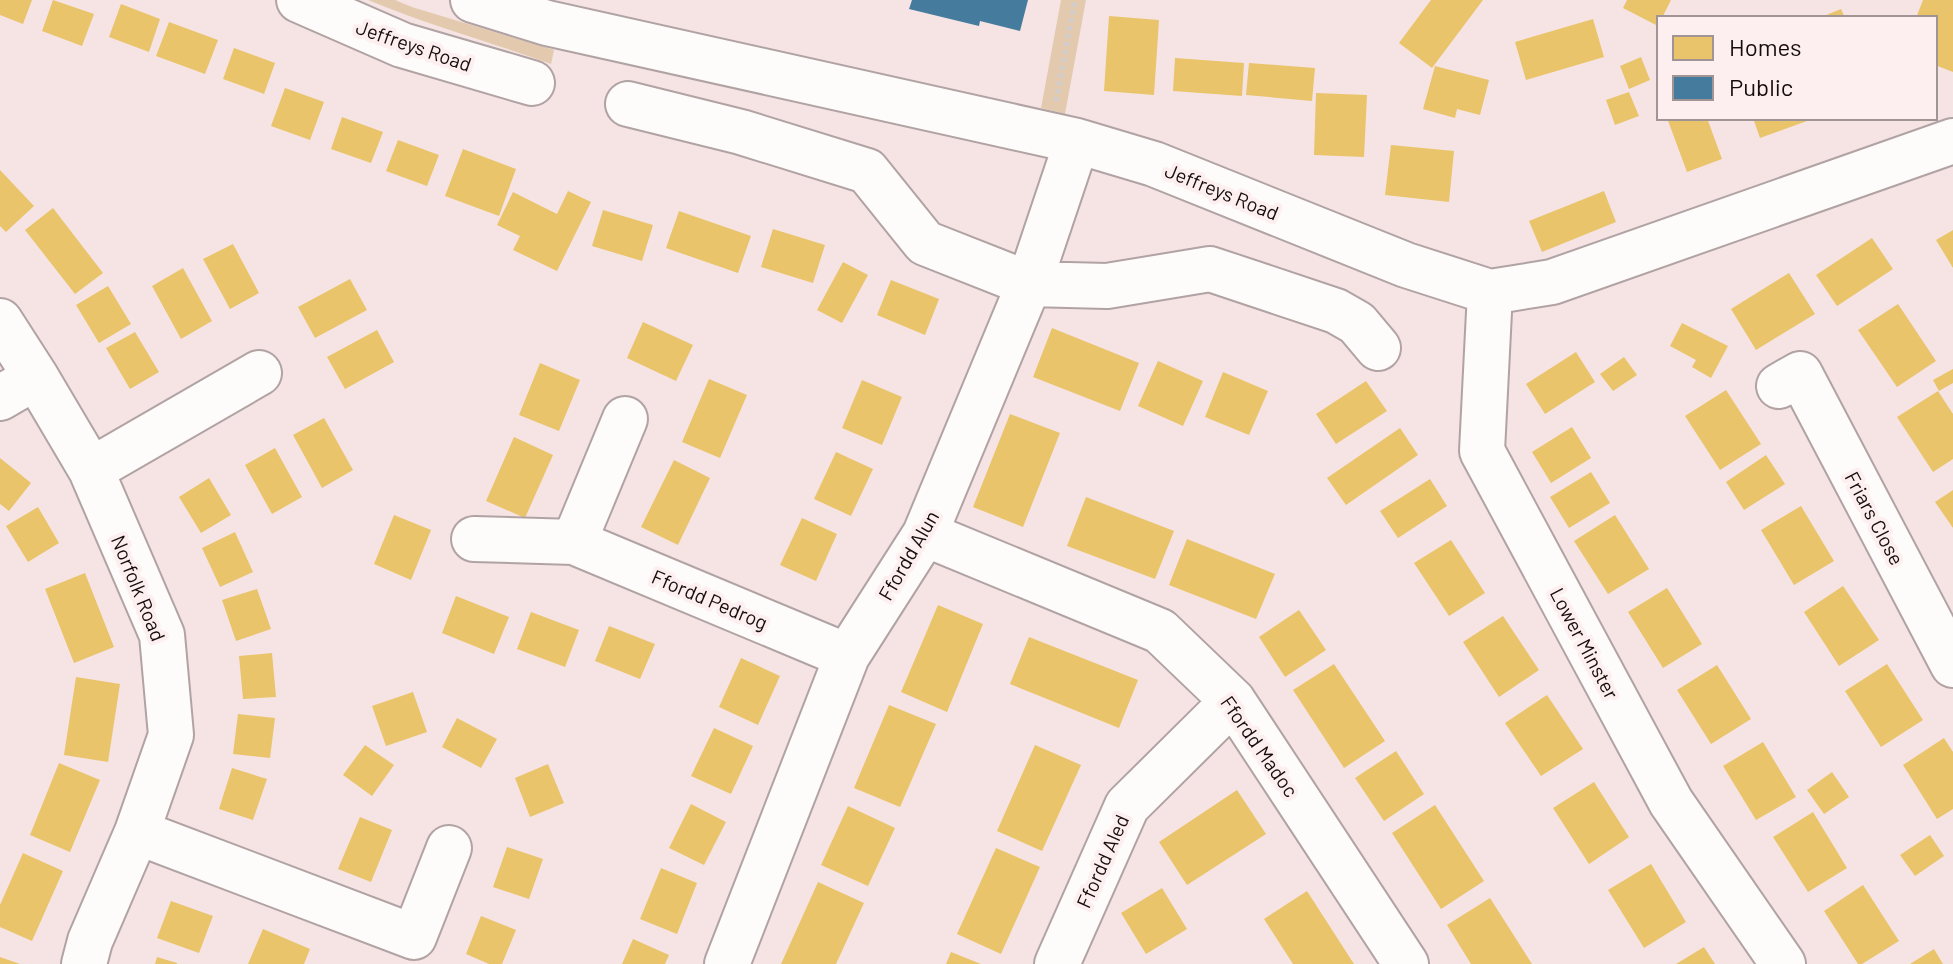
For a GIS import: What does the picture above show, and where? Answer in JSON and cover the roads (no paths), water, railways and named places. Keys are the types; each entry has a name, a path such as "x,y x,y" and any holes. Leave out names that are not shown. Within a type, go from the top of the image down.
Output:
{"street":[{"name":"Jeffreys Road","path":"299,0 402,45 532,83"},
{"name":"Jeffreys Road","path":"473,0 548,11 1064,138 1154,164 1406,265 1490,292 1552,282 1953,141"},
{"path":"628,104 741,132 867,171 925,243 1029,284 1107,286 1210,269 1336,311 1357,323 1378,348"},
{"name":"Ffordd Alun","path":"727,964 847,656 925,534 1029,284 1064,138"},
{"name":"Lower Minster","path":"1490,292 1482,451 1671,802 1783,964"},
{"name":"Norfolk Road","path":"0,321 18,388 91,470 162,635 171,735 137,832 90,941 84,964"},
{"name":"Friars Close","path":"1800,372 1952,662"},
{"path":"91,470 259,373"},
{"path":"574,542 625,419"},
{"name":"Ffordd Madoc","path":"925,534 1160,631 1233,701 1406,964"},
{"name":"Ffordd Pedrog","path":"474,539 574,542 847,656"},
{"name":"Ffordd Aled","path":"1057,964 1127,806 1233,701"},
{"path":"137,832 408,950 449,848"}]}
